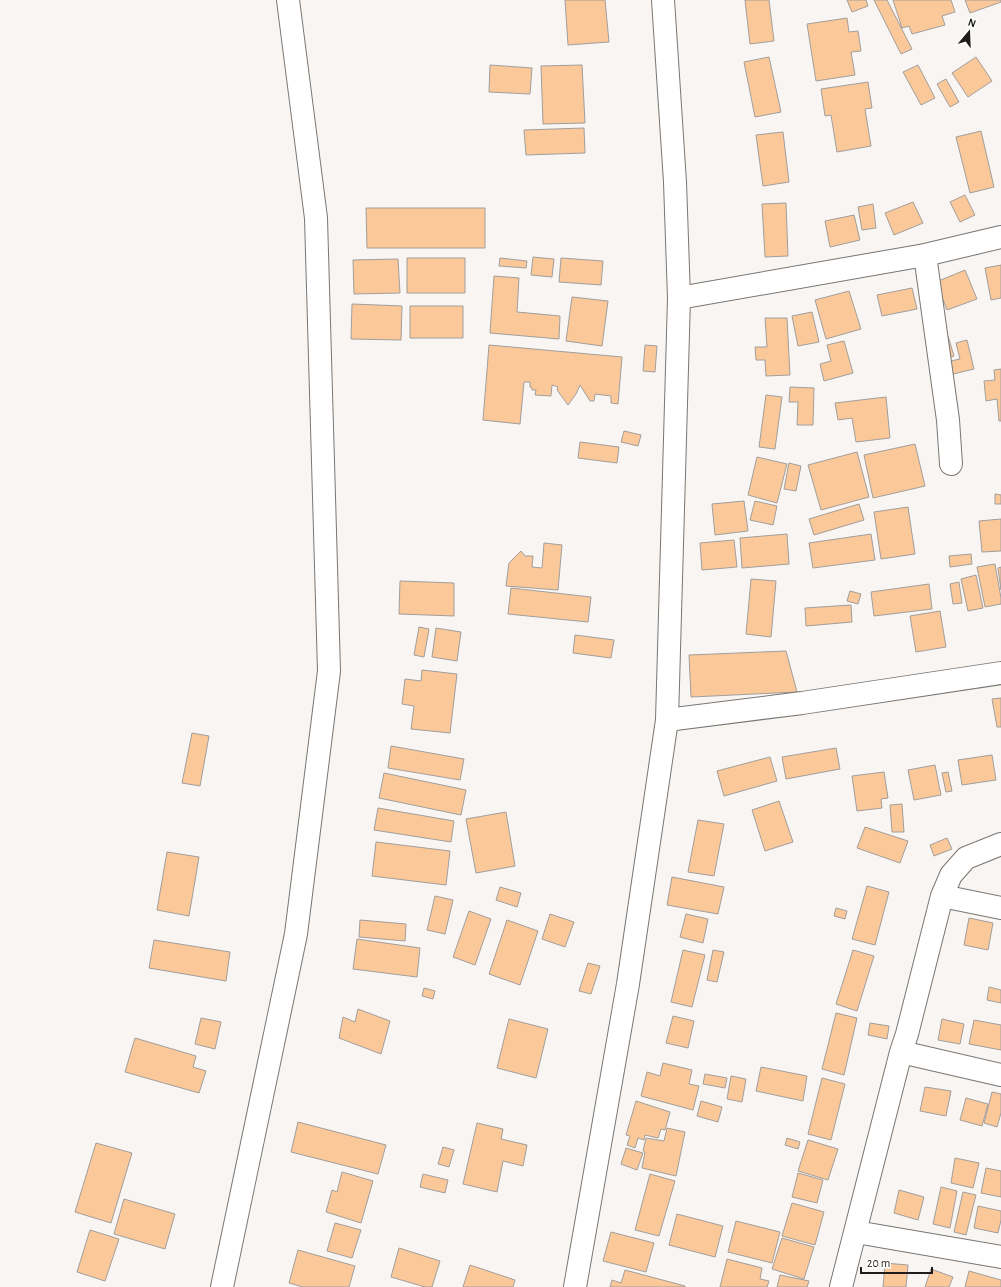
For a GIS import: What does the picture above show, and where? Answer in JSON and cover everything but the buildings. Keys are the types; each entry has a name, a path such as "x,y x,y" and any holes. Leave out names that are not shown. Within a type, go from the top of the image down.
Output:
{"street":[{"path":"222,1287 296,934 329,671 316,218 288,0"},
{"path":"575,1287 628,984 667,720 679,298 675,182 663,0"},
{"path":"679,298 925,254 1001,237"},
{"path":"925,254 948,420 951,464"},
{"path":"667,720 802,703 1001,673"},
{"path":"841,1287 942,896 951,875 966,858 1001,844"},
{"path":"942,896 1001,908"},
{"path":"901,1052 1001,1075"},
{"path":"856,1232 1001,1257"}]}
